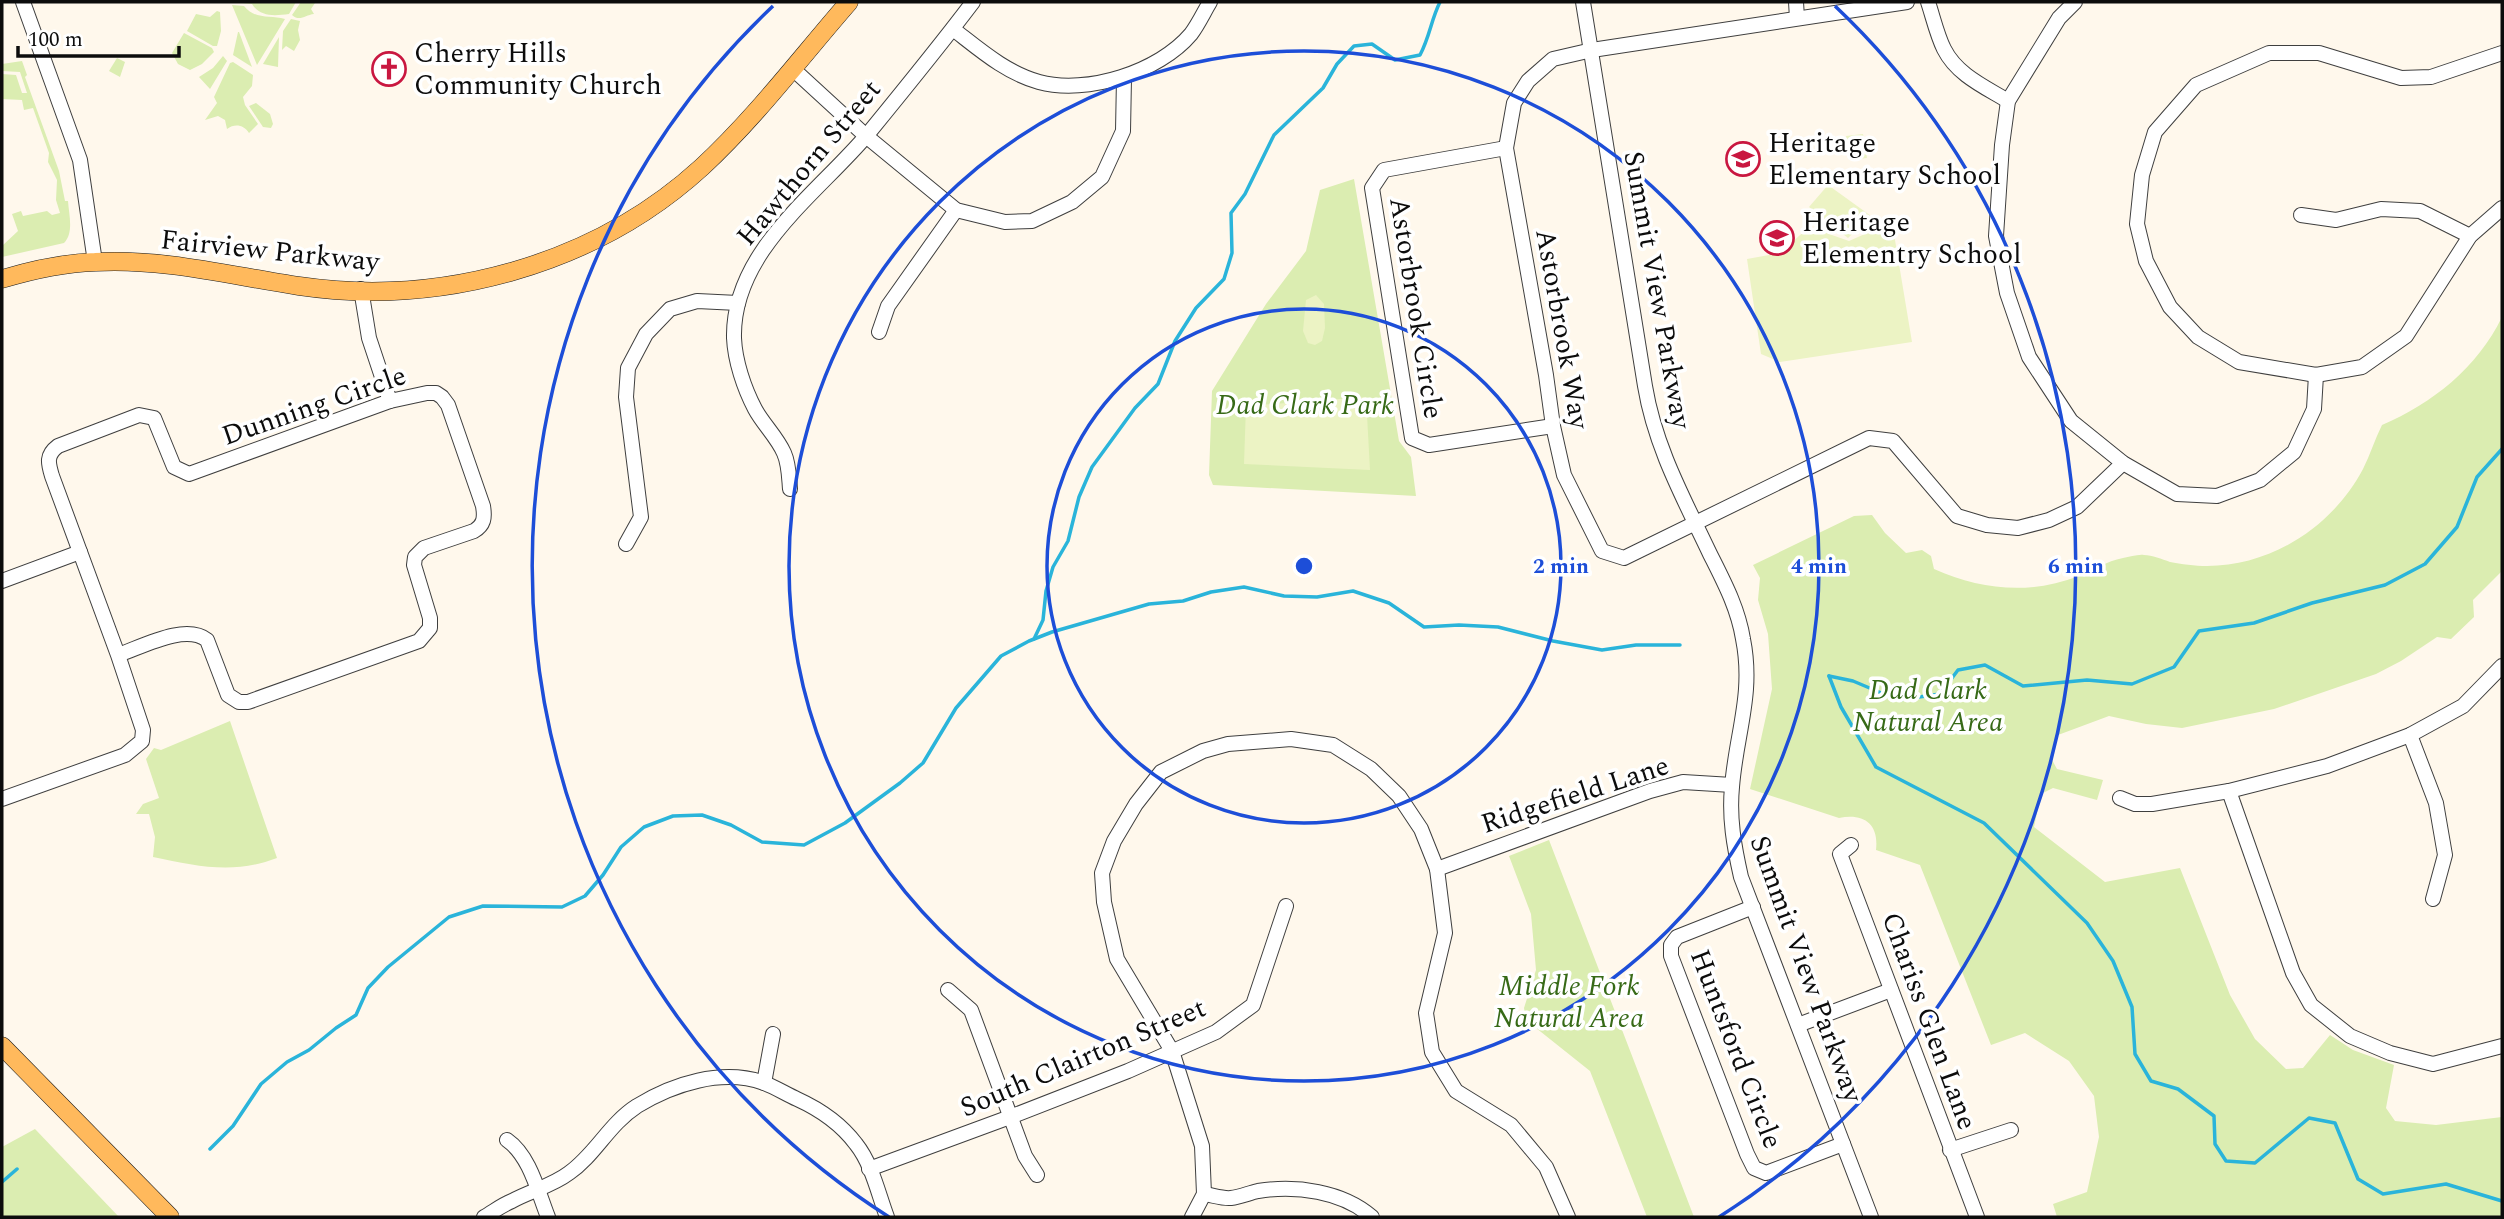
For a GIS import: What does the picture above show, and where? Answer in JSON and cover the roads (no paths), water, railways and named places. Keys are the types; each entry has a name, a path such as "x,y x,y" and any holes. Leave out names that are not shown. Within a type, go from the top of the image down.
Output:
{"main road":[{"name":"Fairview Parkway","path":"2,279 55,266 95,261 135,262 304,286 422,289 493,277 564,254 660,201 700,169 734,136 849,2"},
{"path":"2,1046 170,1217"}],"street":[{"path":"23,2 79,160 95,261"},
{"name":"Hawthorn Street","path":"790,489 784,452 755,409 740,373 734,338 738,303 746,279 766,245 866,136 973,2"},
{"path":"953,29 1000,65 1039,82 1080,86 1124,78 1159,60 1190,35 1210,2"},
{"name":"Summit View Parkway","path":"1583,2 1647,402 1660,448 1730,596 1738,618 1746,657 1747,697 1732,785 1732,840 1741,877 1871,1217"},
{"path":"1796,2 1797,18"},
{"name":"Astorbrook Way","path":"1907,2 1592,50 1553,59 1528,81 1514,103 1506,148 1553,426 1564,475 1602,551 1624,558 1869,438 1893,441 1957,516 1987,525 2007,527 2018,528 2049,520 2077,506 2123,463"},
{"path":"1928,2 1944,48 1953,63 1968,77 2008,101"},
{"path":"2075,2 2059,18 2008,101 2002,145 1996,236 2007,293 2029,357 2071,422 2123,463 2177,494 2217,496 2260,480 2294,452 2315,409 2316,375"},
{"path":"2502,53 2431,77 2401,78 2319,53 2269,52 2196,85 2155,132 2142,175 2137,224 2146,261 2169,307 2198,337 2239,362 2316,375 2362,367 2406,336 2470,236 2502,208"},
{"path":"793,69 866,136 956,210 1005,222 1032,221 1072,202 1102,177 1123,131 1124,78"},
{"name":"Astorbrook Circle","path":"1506,148 1384,170 1372,188 1412,438 1429,445 1553,426"},
{"path":"2301,215 2336,220 2381,209 2420,211 2470,236"},
{"path":"879,332 888,306 956,210"},
{"path":"360,289 369,338 390,401"},
{"path":"626,544 641,517 626,397 628,368 646,334 670,309 697,301 738,303"},
{"name":"Dunning Circle","path":"80,552 48,464 52,451 84,436 139,415 147,415 154,418 174,467 189,474 390,401 436,393 448,405 485,517 481,527 424,548 415,557 414,565 430,618 430,628 419,641 248,702 239,702 228,695 207,640 200,635 181,633 118,655"},
{"path":"2,581 80,552 143,730 142,741 125,754 2,799"},
{"path":"2120,798 2135,804 2152,804 2230,791 2327,766 2410,735 2463,706 2502,666"},
{"path":"2410,735 2436,803 2445,855 2434,899"},
{"path":"1192,1217 1204,1194 1202,1146 1172,1051 1117,959 1104,902 1102,873 1114,841 1136,803 1161,772 1203,751 1228,744 1291,739 1333,746 1371,769 1399,796 1421,830 1437,869 1445,933 1426,1013 1433,1052 1456,1091 1511,1125 1546,1167 1568,1217"},
{"name":"Ridgefield Lane","path":"1437,869 1650,791 1683,782 1732,785"},
{"path":"2230,791 2293,973 2311,1005 2350,1036 2390,1053 2433,1064 2502,1046"},
{"name":"Chariss Glen Lane","path":"1851,845 1840,854 1950,1150 1978,1217"},
{"name":"South Clairton Street","path":"869,1169 1010,1117 1216,1032 1253,1004 1286,906"},
{"name":"Huntsford Circle","path":"1753,907 1677,937 1671,945 1671,956 1754,1168 1766,1173 1843,1144"},
{"path":"948,990 971,1010 1025,1156 1037,1175"},
{"path":"1798,1025 1891,990"},
{"path":"764,1083 774,1034"},
{"path":"484,1217 573,1171 624,1115 663,1092 711,1078 737,1078 764,1083 816,1108 837,1124 857,1144 887,1217"},
{"path":"1950,1150 2011,1130"},
{"path":"507,1140 524,1157 548,1217"},
{"path":"1204,1194 1230,1198 1258,1191 1297,1188 1329,1195 1361,1208 1372,1217"}],"waterway":[{"path":"1034,639 1043,620 1046,591 1053,567 1068,541 1079,497 1092,467 1135,408 1158,384 1175,341 1196,308 1224,279 1232,253 1231,213 1245,194 1274,135 1323,88 1337,64 1354,46 1372,44 1395,60 1420,55 1440,2"},
{"path":"1829,676 1853,681 1898,700 1940,694 1958,670 1985,665 2023,686 2087,680 2132,684 2174,667 2199,631 2254,623 2312,603 2385,585 2425,564 2457,527 2477,477 2502,449"},
{"path":"210,1149 233,1126 261,1084 287,1062 309,1050 356,1015 368,988 388,967 449,917 483,906 562,907 585,896 621,847 644,827 673,816 702,815 731,825 762,842 804,845 845,823 900,783 923,763 956,708 1001,656 1052,632 1149,604 1183,601 1211,592 1244,587 1284,596 1317,597 1353,591 1389,603 1424,627 1498,627 1602,650 1636,645 1680,645"},
{"path":"1829,676 1841,707 1876,767 1984,823 2087,923 2113,961 2132,1007 2135,1054 2151,1081 2178,1089 2214,1116 2215,1144 2226,1161 2255,1163 2309,1118 2335,1123 2358,1179 2383,1194 2446,1184 2502,1201"},
{"path":"2,1182 17,1169"}],"place":[{"name":"Cherry Hills Community Church","path":"389,69"},
{"name":"Heritage Elementary School","path":"1743,159"},
{"name":"Heritage Elementry School","path":"1777,238"}],"park label":[{"name":"Dad Clark Park","path":"1305,405"},
{"name":"Dad Clark Natural Area","path":"1928,706"},
{"name":"Middle Fork Natural Area","path":"1569,1002"}]}
